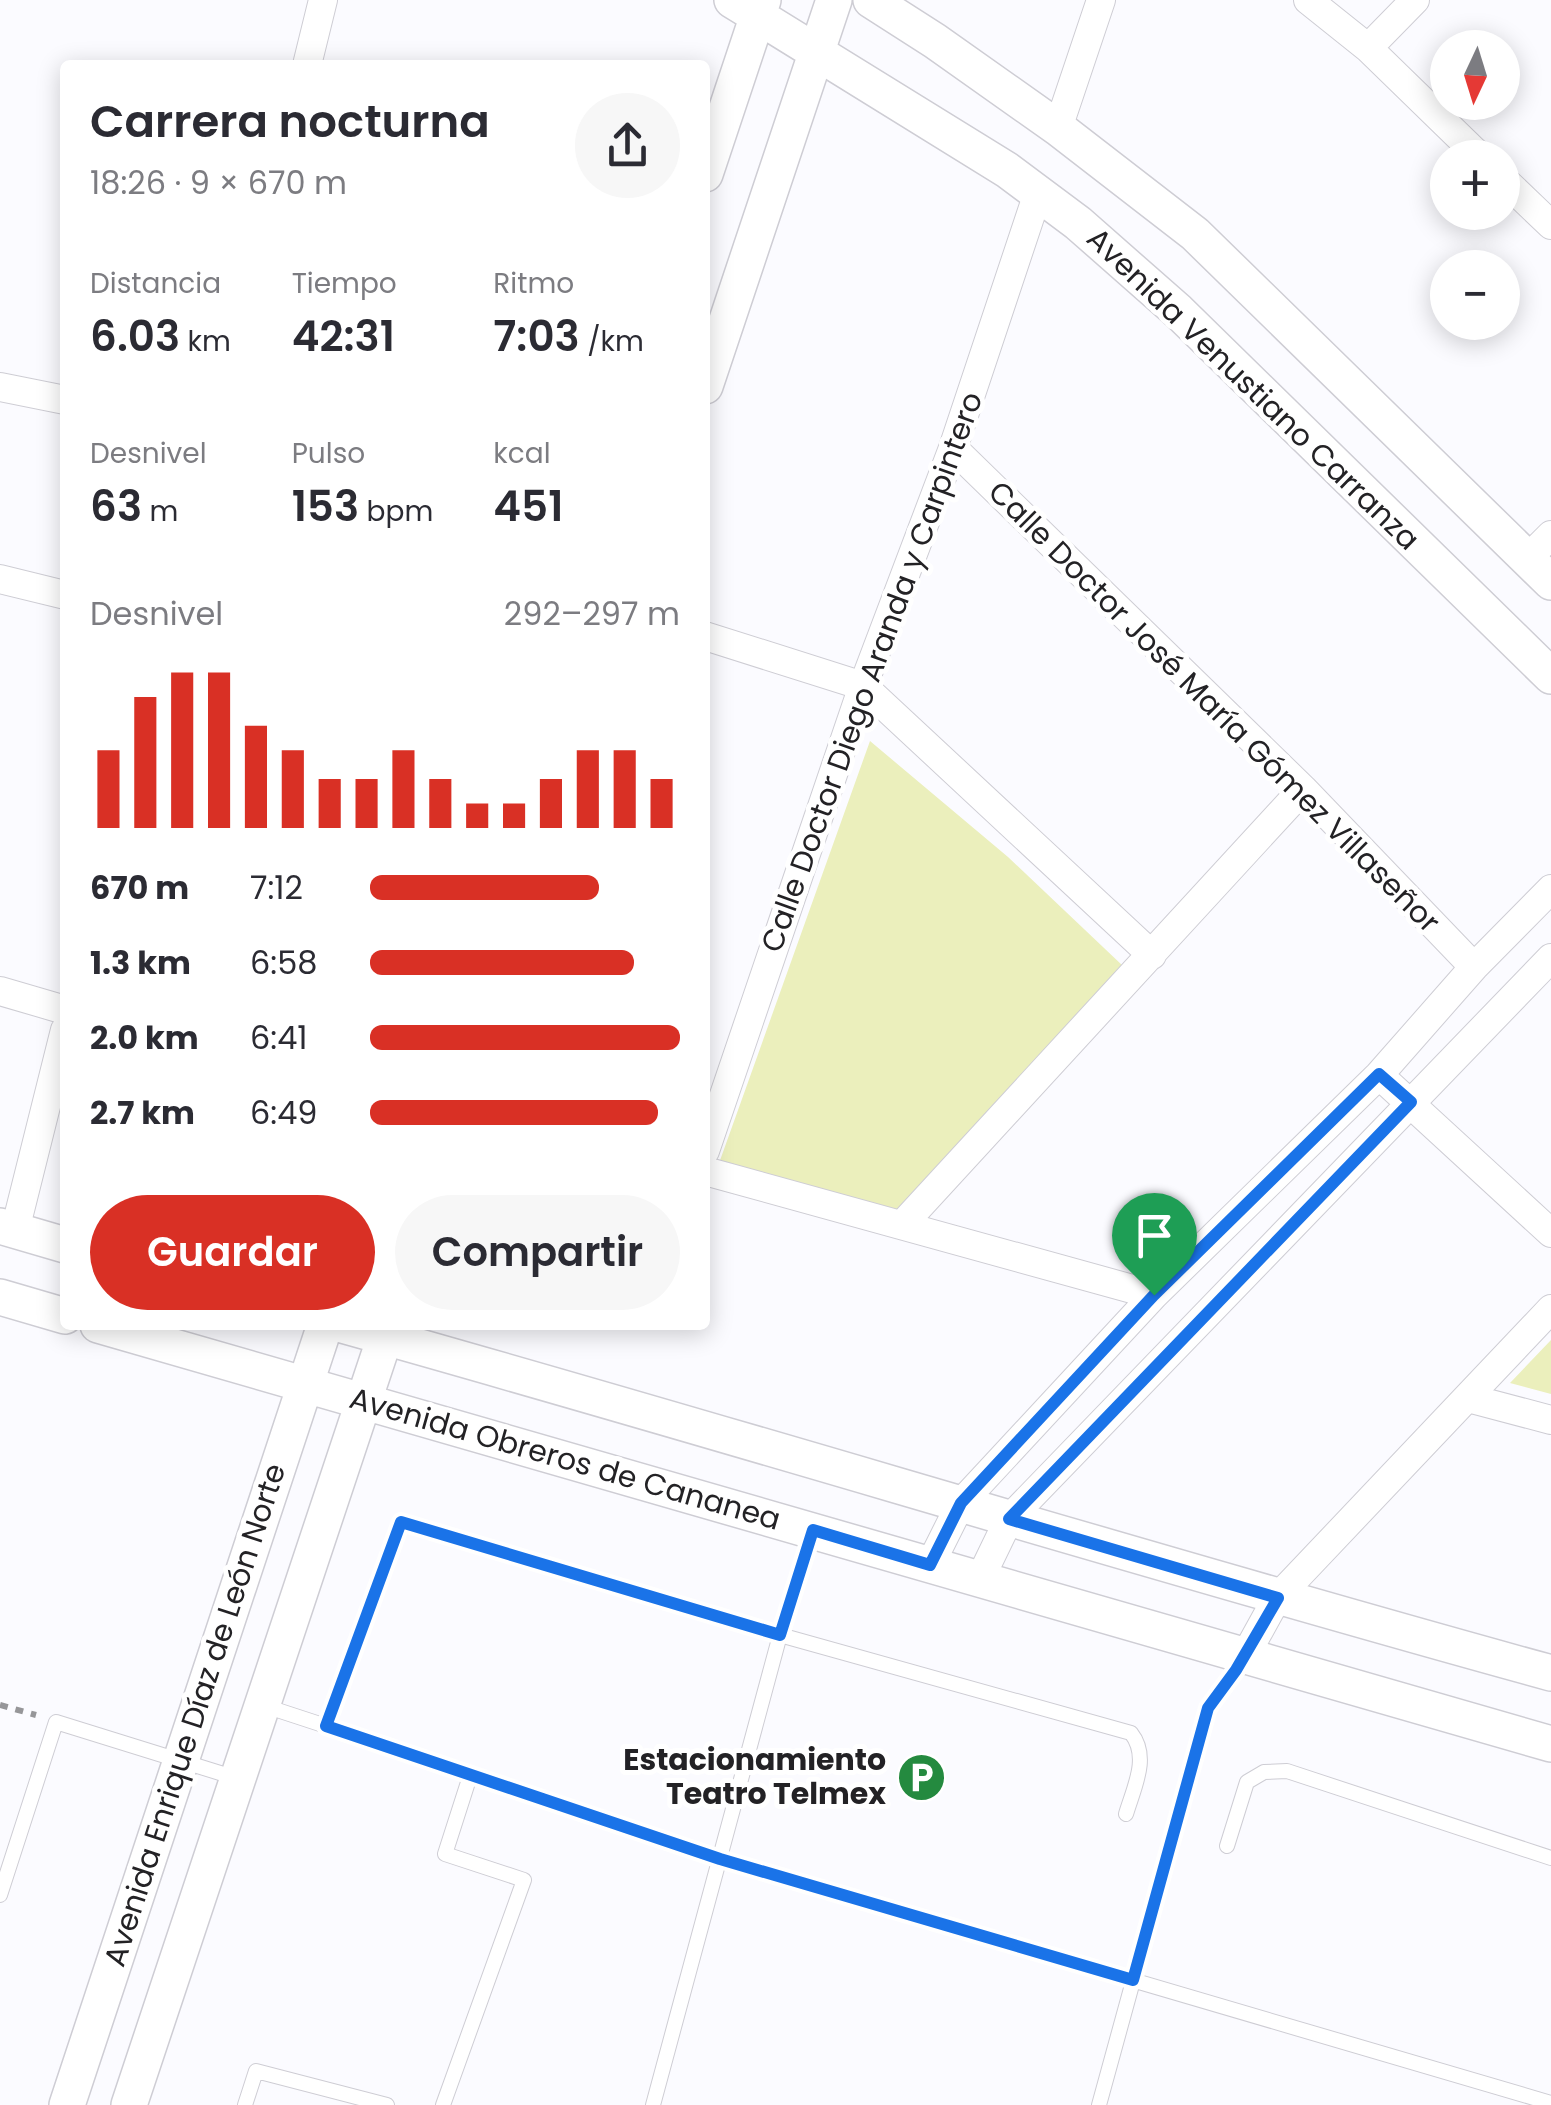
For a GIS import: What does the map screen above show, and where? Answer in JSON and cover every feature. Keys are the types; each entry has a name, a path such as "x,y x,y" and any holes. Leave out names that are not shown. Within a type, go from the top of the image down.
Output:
{"street":[{"path":"308,60 323,0"},
{"path":"710,371 834,0"},
{"name":"Avenida Venustiano Carranza","path":"871,0 1058,128 1195,234 1543,559"},
{"path":"1058,128 1101,0"},
{"path":"1308,0 1368,48 1463,140"},
{"path":"1368,48 1415,0"},
{"path":"710,156 751,5"},
{"name":"Avenida Venustiano Carranza","path":"751,5 1078,223 1178,311 1551,676"},
{"path":"1520,190 1545,206"},
{"name":"Calle Doctor Diego Aranda y Carpintero","path":"710,1136 864,686 953,448 1038,193"},
{"path":"0,386 60,399"},
{"name":"Calle Doctor José María Gómez Villaseñor","path":"953,448 1303,789 1474,968"},
{"path":"0,579 60,594"},
{"path":"710,638 864,686 1152,955"},
{"path":"902,1225 1303,789"},
{"path":"930,1565 961,1503 1154,1295 1379,1074 1551,888"},
{"path":"979,1581 1009,1519 1551,958"},
{"path":"0,991 60,1009"},
{"path":"60,1047 7,1228 60,1244"},
{"path":"1379,1074 1551,1234"},
{"path":"710,1172 1154,1295"},
{"path":"0,1297 60,1315"},
{"path":"1245,1656 1278,1598 1551,1308"},
{"name":"Avenida Obreros de Cananea","path":"116,1330 1551,1744"},
{"name":"Avenida Enrique Díaz de León Norte","path":"67,2105 323,1330"},
{"path":"387,1331 1009,1519 1551,1673"},
{"name":"Avenida Enrique Díaz de León Norte","path":"129,2105 387,1331"},
{"path":"1468,1398 1551,1420"}],"lane":[{"path":"326,1726 401,1522 1131,1734 1140,1745 1141,1762 1126,1814"},
{"path":"653,2105 780,1635 813,1530"},
{"path":"1099,2105 1208,1708 1245,1656"},
{"path":"261,1706 720,1859 1551,2103"},
{"path":"0,1894 6,1854 56,1722 237,1778"},
{"path":"1227,1846 1247,1782 1264,1772 1287,1770 1551,1858"},
{"path":"443,2105 524,1880 445,1854 470,1776"},
{"path":"245,2105 256,2070 386,2105"}],"path":[{"path":"0,1705 56,1722"}],"green space":[{"path":"870,741 1008,857 1123,966 895,1216 718,1166"},
{"path":"1551,1340 1551,1394 1510,1383"}],"place":[{"name":"Estacionamiento Teatro Telmex","path":"921,1777"}],"route":[{"path":"1379,1074 1411,1102 1009,1519 1278,1598 1236,1670 1208,1708 1133,1980 720,1859 326,1726 401,1522 780,1635 813,1530 930,1565 961,1503 1154,1295 1379,1074"}]}
